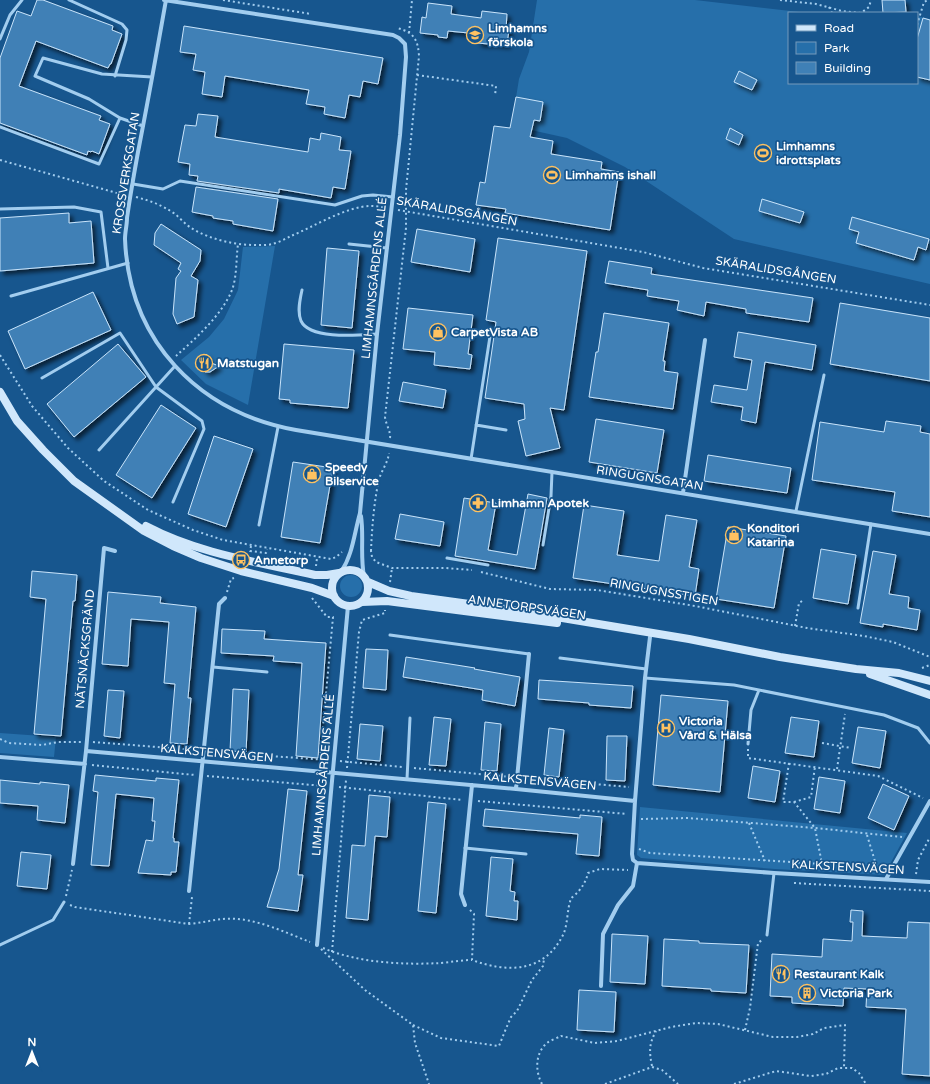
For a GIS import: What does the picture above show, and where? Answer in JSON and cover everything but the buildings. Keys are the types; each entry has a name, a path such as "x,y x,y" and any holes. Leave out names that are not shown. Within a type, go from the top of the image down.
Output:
{"main road":[{"name":"ANNETORPSVÄGEN","path":"0,392 17,421 74,481 144,531 201,558 241,572 312,588 334,596 338,602 348,606 362,602 395,602 518,617 650,637 689,639"},
{"path":"0,400 17,421"},
{"name":"ANNETORPSVÄGEN","path":"110,508 151,529 194,547 240,560 327,575 352,569 359,572 366,579 389,591 411,596 520,611 689,639 856,670 899,673 930,681"},
{"path":"334,596 332,582 340,573"},
{"path":"362,602 368,593 366,579"},
{"name":"ANNETORPSVÄGEN","path":"856,670 930,695"}],"street":[{"name":"LIMHAMNSGÅRDENS ALLÉ","path":"165,0 393,35 405,44 406,57 400,135 377,334 360,513 348,561 340,573"},
{"name":"KROSSVERKSGATAN","path":"165,0 130,196 125,238 128,263 136,302 143,319 155,340 170,361 191,381 222,404 246,416 278,427 367,443"},
{"path":"683,493 705,340"},
{"name":"RINGUGNSGATAN","path":"367,443 796,511 930,534"},
{"name":"LIMHAMNSGÅRDENS ALLÉ","path":"360,513 363,529 362,563 366,579"},
{"name":"NÄTSNÄCKSGRÄND","path":"73,864 85,764 104,548 115,551"},
{"path":"189,891 219,604 225,598"},
{"name":"LIMHAMNSGÅRDENS ALLÉ","path":"317,945 348,606"},
{"path":"601,986 603,934 618,905 633,886 637,863 633,860 632,846 645,678 650,637"},
{"path":"516,788 529,654"},
{"name":"KALKSTENSVÄGEN","path":"86,751 516,788 635,800"},
{"path":"0,757 85,764"},
{"path":"465,905 462,894 465,848 472,785"},
{"path":"886,879 930,801"},
{"name":"KALKSTENSVÄGEN","path":"637,863 930,882"}],"lane":[{"path":"0,39 10,15 22,0"},
{"path":"69,0 122,24 127,30 126,40 115,76"},
{"path":"143,126 120,118 89,99 35,76 43,58 102,74 115,76 152,77"},
{"path":"0,127 99,164 120,118"},
{"path":"133,184 163,189 180,180 335,205 362,196 373,195 393,197"},
{"path":"0,209 74,207 101,212 108,268"},
{"path":"349,244 387,248"},
{"path":"11,296 128,263"},
{"path":"302,290 299,313 301,322 312,330 338,336 377,334"},
{"path":"471,459 491,330"},
{"path":"42,378 120,333 156,387 202,421 204,429 173,502"},
{"path":"99,450 175,366"},
{"path":"796,511 824,376"},
{"path":"476,425 506,430"},
{"path":"259,525 278,427"},
{"path":"543,545 551,496 552,472"},
{"path":"858,608 872,524"},
{"path":"447,558 488,565"},
{"path":"390,635 529,654"},
{"path":"560,658 646,669"},
{"path":"213,667 268,672"},
{"path":"645,678 734,685 884,715 918,728 930,743"},
{"path":"748,744 751,710 759,690"},
{"path":"407,779 410,718"},
{"path":"465,848 526,854"},
{"path":"767,935 774,873"},
{"path":"0,945 53,920 64,902"}],"path":[{"path":"371,551 377,490 384,465 388,459 391,434 386,425 385,418 402,267 406,190 419,51 414,36 409,33 412,0"},
{"path":"780,0 816,4 829,8 854,12"},
{"path":"864,12 869,7 871,0"},
{"path":"918,22 924,2 928,0"},
{"path":"829,8 831,12"},
{"path":"417,75 496,86 495,96"},
{"name":"SKÄRALIDSGÅNGEN","path":"0,160 112,192 158,203 190,227 218,240 238,244 267,245 290,237 349,210 370,206 391,208 643,252 703,268 930,305"},
{"path":"170,361 194,340 227,301 232,289 238,244"},
{"path":"252,546 250,551 266,553 267,549"},
{"path":"315,574 317,558"},
{"name":"RINGUGNSSTIGEN","path":"392,568 445,568 477,571 550,589 597,590 695,606 795,626 864,636 893,642 930,657"},
{"path":"312,588 311,597 327,616 333,617 320,759"},
{"path":"795,626 799,603 802,601"},
{"path":"922,668 930,665"},
{"path":"837,770 846,707"},
{"path":"0,739 9,743 42,744 58,742 87,742 334,760 636,788"},
{"path":"822,743 851,748"},
{"path":"748,744 748,758 815,766 878,776 930,801"},
{"path":"789,763 783,802 794,802 811,798 815,766"},
{"path":"85,764 201,776 332,786 346,789 634,816 688,818 815,828 867,835 909,838"},
{"path":"794,802 815,828 822,864"},
{"path":"749,823 765,861"},
{"path":"867,835 877,868"},
{"path":"916,890 918,860 930,837"},
{"path":"632,846 650,853 892,869"},
{"path":"73,864 64,902 75,907 189,924 224,919 242,920 275,928 332,952 356,958 416,963 472,960 494,968 529,966 544,959 553,950 563,935 571,899 583,887 588,873 600,869 630,870"},
{"path":"189,891 192,898 189,924"},
{"path":"465,905 474,914 472,960"},
{"path":"745,1030 750,1008 758,943 767,935"},
{"path":"317,945 365,990 413,1025 441,1038 499,1046 511,1017 517,1011 532,980 543,966 544,959"},
{"path":"542,1084 537,1069 538,1056 547,1044 561,1036 595,1043 617,1041 696,1023 718,1024 773,1037 797,1037 813,1034 824,1028 845,1025 844,1068"},
{"path":"413,1025 415,1043 429,1084"},
{"path":"652,1067 650,1042 656,1031"},
{"path":"605,1084 652,1067 662,1070 678,1084"},
{"path":"734,1084 776,1071 811,1076 826,1074 838,1068 852,1068 859,1073 866,1084"}],"green space":[{"name":"Limhamns idrottsplats","path":"537,0 695,0 799,12 788,12 788,84 918,84 918,16 930,19 930,284 734,239 625,167 567,138 531,130 534,120 513,116 519,79 529,52"},
{"path":"275,246 248,405 206,384 181,360 209,337 224,319 238,290 243,247"},
{"path":"351,575 359,578 362,586 359,594 351,597 343,594 340,586 343,578"},
{"path":"0,733 56,737 54,757 0,753"},
{"path":"640,807 907,833 884,875 775,869 641,858 637,855"}],"place":[{"name":"Limhamns förskola","path":"475,35"},
{"name":"Limhamns idrottsplats","path":"763,153"},
{"name":"Limhamns ishall","path":"552,175"},
{"name":"CarpetVista AB","path":"438,332"},
{"name":"Matstugan","path":"204,363"},
{"name":"Speedy Bilservice","path":"312,474"},
{"name":"Limhamn Apotek","path":"478,503"},
{"name":"Konditori Katarina","path":"734,535"},
{"name":"Annetorp","path":"241,560"},
{"name":"Victoria Vård & Hälsa","path":"666,728"},
{"name":"Restaurant Kalk","path":"781,974"},
{"name":"Victoria Park","path":"807,993"}]}
